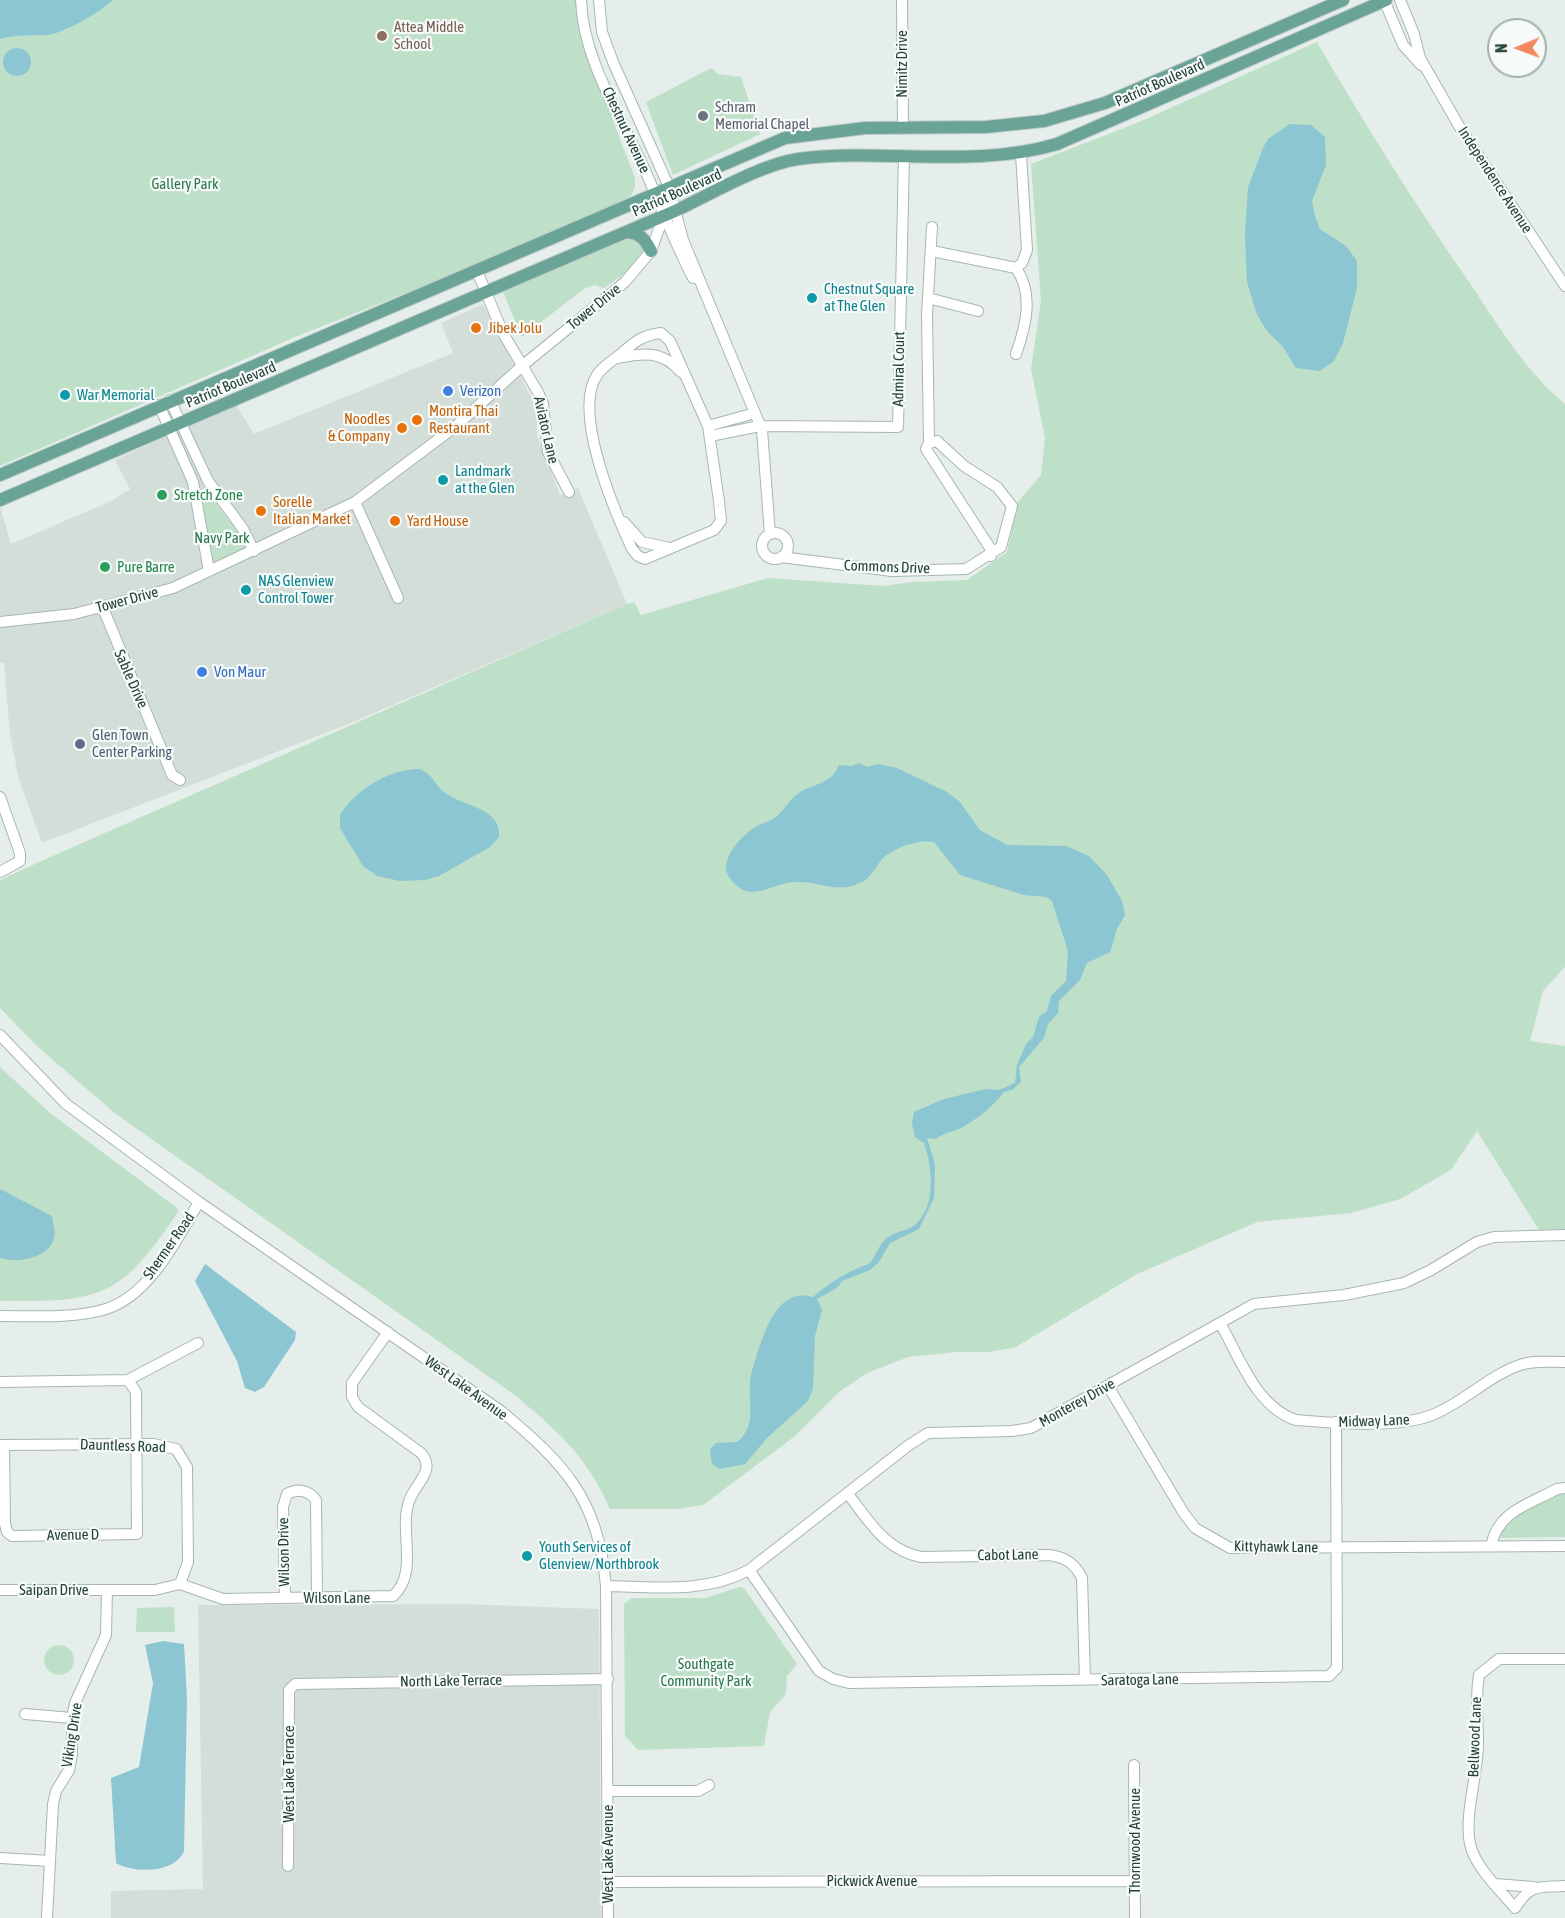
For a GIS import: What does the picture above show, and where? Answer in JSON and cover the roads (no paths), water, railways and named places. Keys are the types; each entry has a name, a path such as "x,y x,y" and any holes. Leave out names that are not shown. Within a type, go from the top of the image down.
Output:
{"main road":[{"name":"Patriot Boulevard","path":"0,475 165,402 785,138 865,128 987,127 1044,121 1105,103 1343,0"},
{"name":"Patriot Boulevard","path":"0,500 770,168 795,159 841,155 904,157 1021,154 1058,144 1385,0"},
{"path":"626,232 636,232 643,237 651,251"}],"street":[{"name":"Chestnut Avenue","path":"581,0 585,36 655,193 670,213 683,240 760,426 770,534 763,543 764,551 769,557 781,557"},
{"name":"Chestnut Avenue","path":"599,0 602,32 613,62 669,187 670,213"},
{"name":"Nimitz Drive","path":"902,0 903,128"},
{"name":"Independence Avenue","path":"1385,0 1403,45 1428,71"},
{"name":"Independence Avenue","path":"1400,0 1428,71 1459,126 1565,286"},
{"path":"1016,268 1022,263 1027,250 1021,154"},
{"name":"Admiral Court","path":"709,431 760,426 898,426 904,157"},
{"name":"Tower Drive","path":"0,622 40,619 103,608 172,588 354,502 456,426 522,366 625,282 651,251 670,213"},
{"path":"932,227 928,298 929,443 926,449 992,551 991,555"},
{"path":"932,251 1016,268 1025,281 1027,324 1016,354"},
{"name":"Aviator Lane","path":"477,271 484,291 543,404 549,452 569,492"},
{"path":"928,298 978,311"},
{"path":"661,333 670,341 685,377 709,431 721,521 714,530 676,548 663,548 642,542 617,515 595,453 591,393 596,376 615,358 647,334 661,333"},
{"path":"615,358 642,352 660,355 675,365 685,377"},
{"path":"165,402 175,426 195,492 208,571"},
{"path":"709,431 755,413"},
{"path":"175,426 209,483 243,529 254,551"},
{"path":"929,443 937,441 964,466 997,487 1012,506 1001,547 991,555"},
{"path":"195,492 209,483"},
{"path":"354,502 398,598"},
{"path":"770,534 779,534 786,539 788,547 781,557"},
{"name":"Commons Drive","path":"781,557 892,571 966,569 991,555"},
{"name":"Sable Drive","path":"103,608 172,775 180,780"},
{"path":"0,797 20,853 20,861 0,872"},
{"name":"West Lake Avenue","path":"0,1035 66,1104 199,1202 501,1412 539,1443 574,1482 591,1514 603,1549 606,1586 608,1918"},
{"name":"Shermer Road","path":"0,1316 62,1315 107,1309 135,1291 158,1266 199,1202"},
{"name":"Monterey Drive","path":"606,1586 694,1587 726,1582 749,1570 928,1433 1012,1431 1031,1428 1245,1308 1267,1301 1344,1295 1404,1282 1431,1270 1477,1242 1494,1237 1565,1235"},
{"name":"Midway Lane","path":"1220,1323 1261,1395 1282,1416 1296,1420 1336,1422 1414,1420 1433,1415 1519,1365 1538,1361 1565,1362"},
{"name":"Wilson Lane","path":"180,1584 223,1599 386,1598 398,1591 405,1576 407,1509 412,1495 425,1477 426,1458 358,1407 351,1392 352,1383 388,1332"},
{"path":"0,1382 128,1380 198,1342"},
{"path":"128,1380 136,1392 136,1444"},
{"name":"Kittyhawk Lane","path":"1108,1386 1183,1512 1195,1528 1210,1539 1230,1548 1565,1546"},
{"name":"Saratoga Lane","path":"749,1570 819,1671 833,1679 849,1683 1329,1676 1337,1668 1336,1422"},
{"name":"Dauntless Road","path":"2,1445 136,1444 171,1447 181,1454 186,1462 188,1562 180,1584"},
{"name":"Avenue D","path":"2,1445 5,1524 7,1532 12,1536 136,1534 136,1444"},
{"path":"1491,1546 1494,1532 1504,1517 1557,1489 1565,1488"},
{"name":"Wilson Drive","path":"285,1598 283,1507 288,1494 296,1490 307,1492 316,1500 317,1598"},
{"name":"Cabot Lane","path":"848,1494 880,1536 892,1547 907,1554 921,1557 1050,1555 1063,1557 1075,1565 1082,1578 1085,1680"},
{"name":"Saipan Drive","path":"0,1590 155,1590 180,1584"},
{"name":"Viking Drive","path":"48,1918 53,1804 56,1791 69,1770 72,1755 72,1718 83,1684 106,1635 107,1590"},
{"name":"Bellwood Lane","path":"1515,1913 1470,1845 1471,1808 1478,1744 1475,1699 1479,1675 1499,1659 1565,1659"},
{"name":"North Lake Terrace","path":"295,1684 608,1679"},
{"name":"West Lake Terrace","path":"288,1866 289,1690 295,1684"},
{"path":"25,1714 72,1718"},
{"name":"Thornwood Avenue","path":"1134,1765 1135,1918"},
{"path":"608,1791 698,1791 709,1785"},
{"path":"0,1858 50,1861"},
{"name":"Pickwick Avenue","path":"608,1882 1135,1881"},
{"path":"1495,1884 1534,1887 1565,1886"},
{"name":"Bellwood Lane","path":"1515,1913 1523,1896 1534,1887"}],"water":[{"path":"0,0 113,0 72,27 54,34 0,39"},
{"path":"17,48 27,52 31,62 27,72 17,76 7,72 3,62 7,52"},
{"path":"1290,124 1311,125 1325,137 1326,165 1312,201 1315,216 1320,229 1346,246 1357,261 1357,288 1343,343 1334,361 1320,371 1296,368 1283,347 1267,331 1257,315 1247,282 1245,236 1248,187 1268,139"},
{"path":"859,763 867,767 878,764 897,768 947,792 959,801 980,830 1007,845 1066,846 1089,856 1107,875 1122,901 1125,915 1117,929 1110,952 1087,963 1080,980 1059,1001 1058,1013 1048,1024 1044,1038 1019,1067 1021,1082 1012,1090 1004,1092 985,1112 958,1130 936,1139 927,1138 935,1164 934,1198 919,1229 890,1243 879,1262 870,1270 842,1281 837,1288 817,1299 822,1310 815,1336 813,1389 807,1402 767,1438 745,1464 720,1469 712,1464 710,1449 716,1443 737,1442 748,1427 752,1371 765,1333 778,1308 788,1300 799,1296 813,1297 840,1278 869,1264 887,1238 913,1226 923,1216 930,1196 931,1174 924,1143 915,1137 912,1123 914,1112 944,1099 986,1089 999,1090 1015,1083 1017,1065 1026,1044 1033,1037 1039,1017 1047,1011 1051,996 1066,981 1068,951 1052,901 1046,897 1024,895 960,875 934,842 913,843 893,851 882,859 867,878 852,886 836,887 796,882 751,892 741,889 733,882 729,877 726,864 731,851 746,834 776,817 802,791 824,782 832,776 839,765 852,766"},
{"path":"419,769 428,774 447,794 488,814 498,827 499,837 490,847 439,876 425,880 400,881 377,876 363,866 340,828 340,815 354,797 374,783 396,773"},
{"path":"0,1189 52,1216 55,1237 50,1246 39,1255 15,1260 0,1258"},
{"path":"205,1264 296,1332 295,1340 264,1387 255,1392 245,1388 237,1361 195,1281"},
{"path":"163,1641 184,1644 187,1698 184,1851 172,1864 164,1867 133,1869 116,1863 111,1778 139,1767 153,1683 145,1645"}],"place":[{"name":"Attea Middle School","path":"382,36"},
{"name":"Schram Memorial Chapel","path":"703,116"},
{"name":"Chestnut Square at The Glen","path":"812,298"},
{"name":"Jibek Jolu","path":"476,328"},
{"name":"Verizon","path":"448,391"},
{"name":"War Memorial","path":"65,395"},
{"name":"Montira Thai Restaurant","path":"417,420"},
{"name":"Noodles & Company","path":"402,428"},
{"name":"Landmark at the Glen","path":"443,480"},
{"name":"Stretch Zone","path":"162,495"},
{"name":"Sorelle Italian Market","path":"261,511"},
{"name":"Yard House","path":"395,521"},
{"name":"Pure Barre","path":"105,567"},
{"name":"NAS Glenview Control Tower","path":"246,590"},
{"name":"Von Maur","path":"202,672"},
{"name":"Glen Town Center Parking","path":"80,744"},
{"name":"Youth Services of Glenview/Northbrook","path":"527,1556"}],"park label":[{"name":"Gallery Park","path":"185,184"},
{"name":"Navy Park","path":"222,538"},
{"name":"Southgate Community Park","path":"706,1672"}]}
